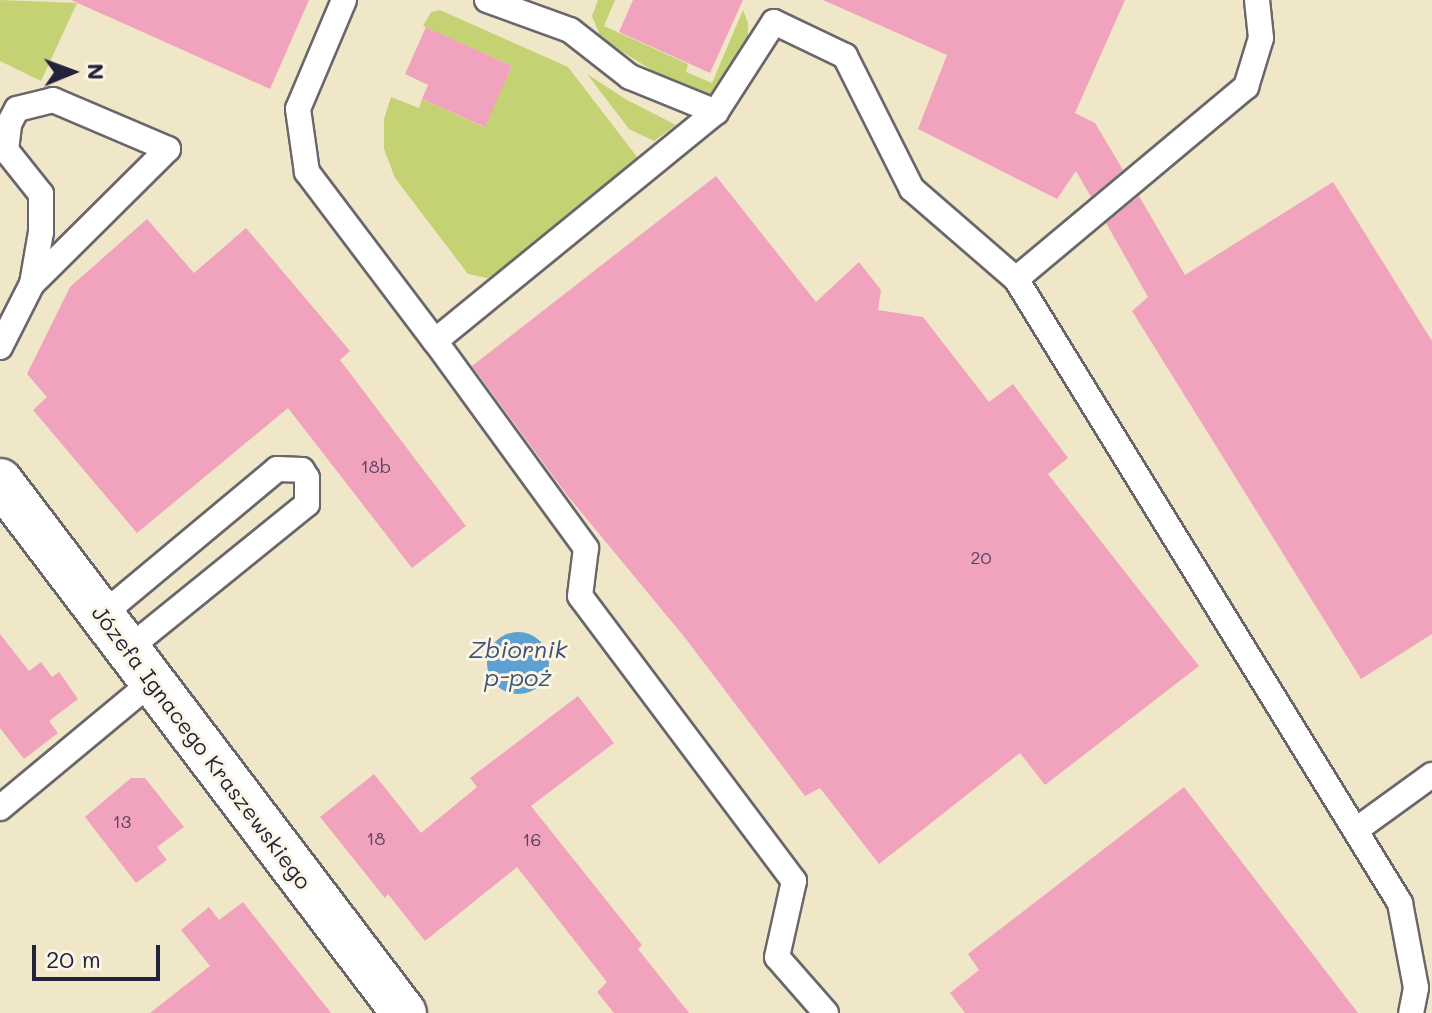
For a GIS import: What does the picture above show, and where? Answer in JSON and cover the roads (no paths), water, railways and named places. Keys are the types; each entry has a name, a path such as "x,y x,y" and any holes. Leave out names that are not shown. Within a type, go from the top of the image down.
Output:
{"street":[{"name":"Józefa Ignacego Kraszewskiego","path":"0,481 404,1013"}],"lane":[{"path":"344,0 298,109 307,172 586,548 580,596 794,881 777,957 826,1013"},
{"path":"487,0 570,30 630,77 716,112"},
{"path":"1016,279 1246,87 1261,38 1257,0"},
{"path":"435,341 716,112 774,22 845,56 912,189 1016,279 1400,903 1416,988 1411,1013"},
{"path":"0,347 32,284 41,232 41,194 6,150 9,124 17,109 53,100 168,149 32,284"},
{"path":"0,808 140,665 307,504 307,478 302,470 277,469 102,615"},
{"path":"1356,830 1432,775"}],"water":[{"name":"Zbiornik p-poż","path":"518,632 530,634 540,641 547,651 547,675 540,685 530,692 518,694 506,692 496,685 489,675 487,663 489,651 496,641 506,634"}]}
